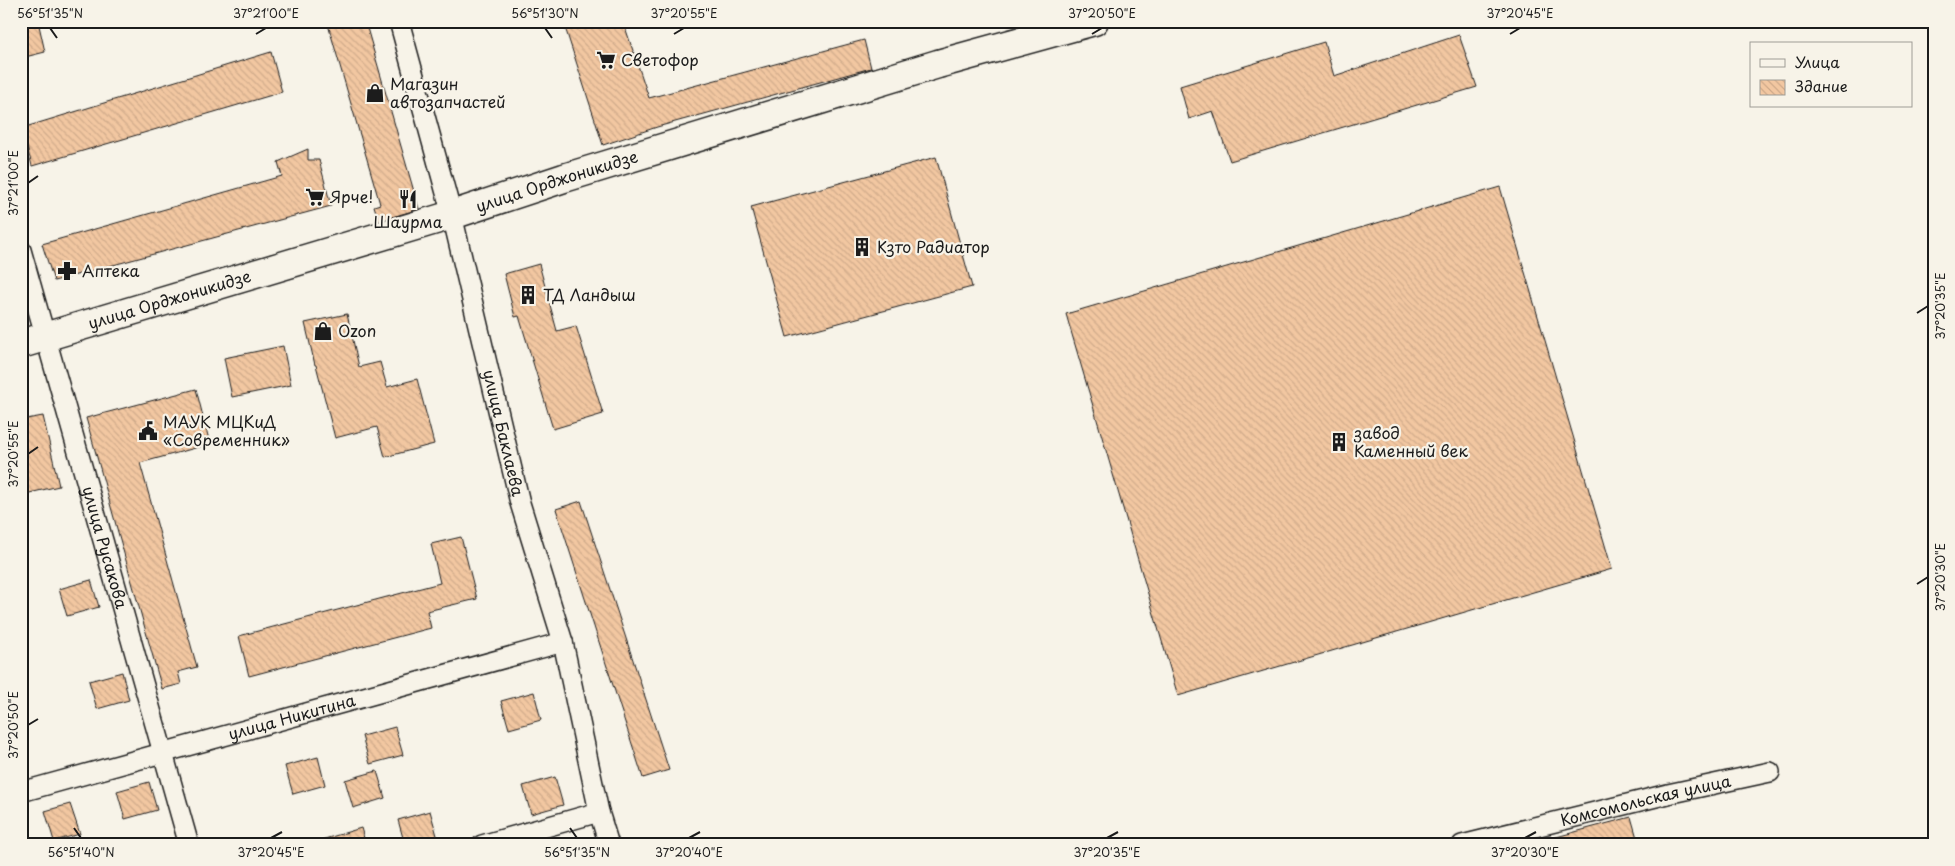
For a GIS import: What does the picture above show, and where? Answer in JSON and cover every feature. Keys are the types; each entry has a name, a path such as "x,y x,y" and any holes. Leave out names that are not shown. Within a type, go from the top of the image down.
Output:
{"main road":[{"name":"улица Орджоникидзе","path":"33,341 452,215 938,64 1094,21"}],"street":[{"name":"улица Баклаева","path":"399,21 452,215 520,503 563,642 609,845"},
{"name":"улица Русакова","path":"21,250 33,341 162,752 188,845"},
{"name":"улица Никитина","path":"21,792 563,642"},
{"name":"Комсомольская улица","path":"1462,845 1668,794 1770,772"},
{"path":"482,845 600,812"}],"building":[{"path":"38,21 45,52 21,58 21,24"},
{"path":"327,21 365,21 419,209 379,221 374,206 380,204"},
{"path":"563,21 623,21 649,98 864,40 871,68 657,127 603,145"},
{"path":"1459,35 1477,87 1230,161 1213,111 1189,119 1180,86 1324,42 1334,76"},
{"path":"271,52 282,92 32,166 22,128"},
{"path":"308,149 308,160 319,160 331,206 54,281 42,244 282,176 278,162"},
{"name":"Кзто Радиатор","path":"936,157 972,287 787,337 751,207"},
{"name":"завод Каменный век","path":"1500,187 1612,569 1178,696 1066,314"},
{"path":"539,264 557,331 576,326 603,414 553,429 519,316 515,317 504,274"},
{"path":"347,314 359,367 380,362 387,387 417,379 434,444 385,457 377,427 335,438 305,323"},
{"path":"283,346 291,385 232,397 224,358"},
{"path":"196,389 210,444 140,463 197,667 178,672 181,684 162,689 86,418"},
{"path":"43,416 59,486 21,495 21,420"},
{"path":"581,501 669,770 643,778 556,509"},
{"path":"461,537 477,599 427,611 431,628 249,676 239,636 440,583 431,544"},
{"path":"91,580 99,607 67,616 59,589"},
{"path":"122,672 129,700 97,709 89,681"},
{"path":"534,692 541,720 509,729 501,701"},
{"path":"395,727 403,755 370,764 362,736"},
{"path":"318,757 325,785 293,794 285,766"},
{"path":"377,771 385,798 353,808 345,780"},
{"path":"555,777 563,805 531,814 523,786"},
{"path":"149,782 157,810 125,819 117,791"},
{"path":"70,804 80,834 54,841 45,811"},
{"path":"430,811 438,839 417,845 405,845 398,820"},
{"path":"1631,817 1639,845 1545,845 1545,840"},
{"path":"361,828 366,845 319,845 318,841"}],"place":[{"name":"Светофор","path":"606,60"},
{"name":"Магазин автозапчастей","path":"375,93"},
{"name":"Ярче!","path":"315,197"},
{"name":"Шаурма","path":"408,199"},
{"name":"Кзто Радиатор","path":"862,247"},
{"name":"Аптека","path":"67,271"},
{"name":"ТД Ландыш","path":"528,295"},
{"name":"Ozon","path":"323,331"},
{"name":"МАУК МЦКиД «Современник»","path":"148,431"},
{"name":"завод Каменный век","path":"1339,442"}]}
